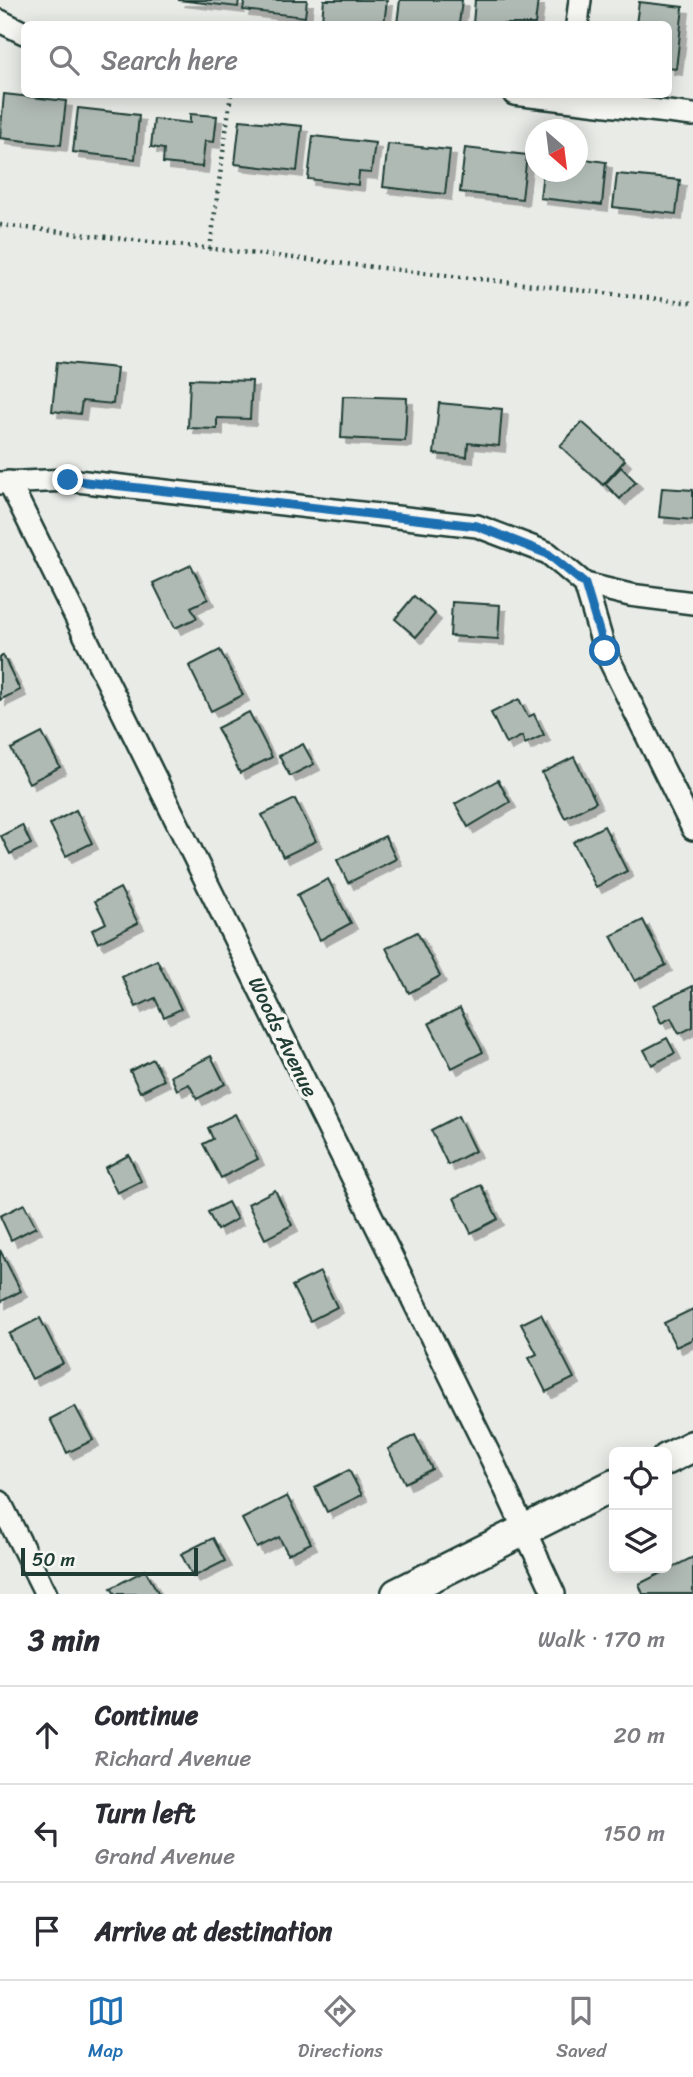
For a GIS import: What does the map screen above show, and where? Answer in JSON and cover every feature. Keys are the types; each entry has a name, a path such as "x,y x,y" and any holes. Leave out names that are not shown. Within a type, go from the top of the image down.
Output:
{"main road":[{"path":"672,1456 693,1446"},
{"path":"397,1594 609,1488"}],"street":[{"path":"577,21 580,0"},
{"path":"0,21 21,32"},
{"path":"568,98 693,115"},
{"path":"4,482 68,480 477,526 548,554 585,584 631,595 693,603"},
{"name":"Woods Avenue","path":"4,482 492,1460 554,1594"},
{"path":"585,584 605,651 693,829"},
{"path":"0,1502 46,1594"}],"path":[{"path":"210,249 230,98"},
{"path":"0,225 693,303"}],"building":[{"path":"178,0 239,0 238,7"},
{"path":"245,0 307,0 305,17 243,10"},
{"path":"324,0 387,0 384,21 322,20"},
{"path":"400,0 462,0 459,21 397,21"},
{"path":"475,0 538,0 535,21 473,21"},
{"path":"639,2 683,7 676,69 672,68 672,21 636,21"},
{"path":"4,94 66,101 61,145 0,138"},
{"path":"78,108 139,115 135,159 73,152"},
{"path":"190,114 217,116 214,142 205,141 202,167 163,163 164,149 151,147 154,119 190,123"},
{"path":"240,120 302,126 297,171 235,164"},
{"path":"313,136 375,143 371,173 359,172 358,185 308,179"},
{"path":"388,144 450,150 445,194 383,187"},
{"path":"465,148 525,155 522,199 460,192"},
{"path":"588,159 606,162 602,205 540,198 542,182 588,182"},
{"path":"617,174 680,180 676,214 613,207"},
{"path":"57,362 117,368 113,404 82,401 80,414 52,411"},
{"path":"190,379 252,381 250,419 217,418 217,429 188,428"},
{"path":"343,396 407,398 405,441 341,438"},
{"path":"439,403 502,409 499,446 468,443 467,457 434,454"},
{"path":"582,422 625,460 603,485 560,446"},
{"path":"621,467 636,482 620,499 605,484"},
{"path":"662,488 693,490 693,520 659,517"},
{"path":"191,565 208,599 191,607 197,618 175,628 153,583"},
{"path":"414,596 435,614 416,637 395,619"},
{"path":"452,602 500,605 498,639 450,636"},
{"path":"220,650 243,695 211,711 189,666"},
{"path":"3,655 20,690 0,700 0,657"},
{"path":"519,699 528,717 534,714 544,735 525,744 522,736 506,744 491,713"},
{"path":"249,712 272,757 240,773 217,728"},
{"path":"42,733 60,767 29,783 11,749"},
{"path":"303,744 314,764 290,776 279,756"},
{"path":"574,757 596,802 565,818 542,773"},
{"path":"498,780 510,802 468,827 455,804"},
{"path":"295,799 316,841 283,857 262,815"},
{"path":"76,810 92,843 66,856 50,824"},
{"path":"22,825 31,844 10,854 1,836"},
{"path":"604,826 627,871 596,887 573,842"},
{"path":"385,836 396,859 348,883 337,860"},
{"path":"328,879 351,923 320,940 297,895"},
{"path":"120,888 138,923 98,943 92,930 106,923 95,901"},
{"path":"643,920 666,965 635,981 611,936"},
{"path":"417,932 440,976 409,993 386,948"},
{"path":"157,960 181,1009 164,1017 155,998 136,1007 122,977"},
{"path":"693,986 693,1027 679,1034 671,1018 661,1023 653,1005"},
{"path":"460,1008 483,1052 452,1068 429,1023"},
{"path":"667,1038 675,1053 652,1065 644,1050"},
{"path":"211,1056 225,1084 197,1099 189,1084 177,1090 171,1076"},
{"path":"153,1059 164,1080 140,1092 130,1071"},
{"path":"235,1114 258,1159 221,1178 203,1144 213,1139 208,1128"},
{"path":"458,1116 475,1151 448,1165 431,1130"},
{"path":"129,1155 141,1181 117,1193 105,1168"},
{"path":"481,1185 498,1219 471,1233 454,1198"},
{"path":"275,1190 292,1225 265,1239 248,1204"},
{"path":"228,1202 237,1219 217,1230 208,1212"},
{"path":"24,1204 36,1227 11,1240 0,1216"},
{"path":"0,1250 21,1291 0,1302"},
{"path":"320,1272 337,1307 310,1321 292,1286"},
{"path":"693,1309 693,1339 676,1347 664,1323"},
{"path":"541,1314 574,1378 546,1392 529,1358 537,1354 521,1324"},
{"path":"40,1318 63,1363 32,1379 9,1334"},
{"path":"75,1406 93,1440 67,1453 50,1419"},
{"path":"415,1435 432,1469 405,1483 388,1449"},
{"path":"349,1470 362,1495 327,1512 315,1487"},
{"path":"287,1496 311,1543 288,1554 279,1537 257,1548 242,1519"},
{"path":"213,1538 225,1561 193,1577 181,1554"},
{"path":"693,1557 693,1594 643,1594 639,1584 661,1573 672,1573 672,1568"},
{"path":"145,1570 159,1594 115,1594 111,1588"}],"route":[{"path":"68,480 477,526 548,554 585,584 605,651"}]}
